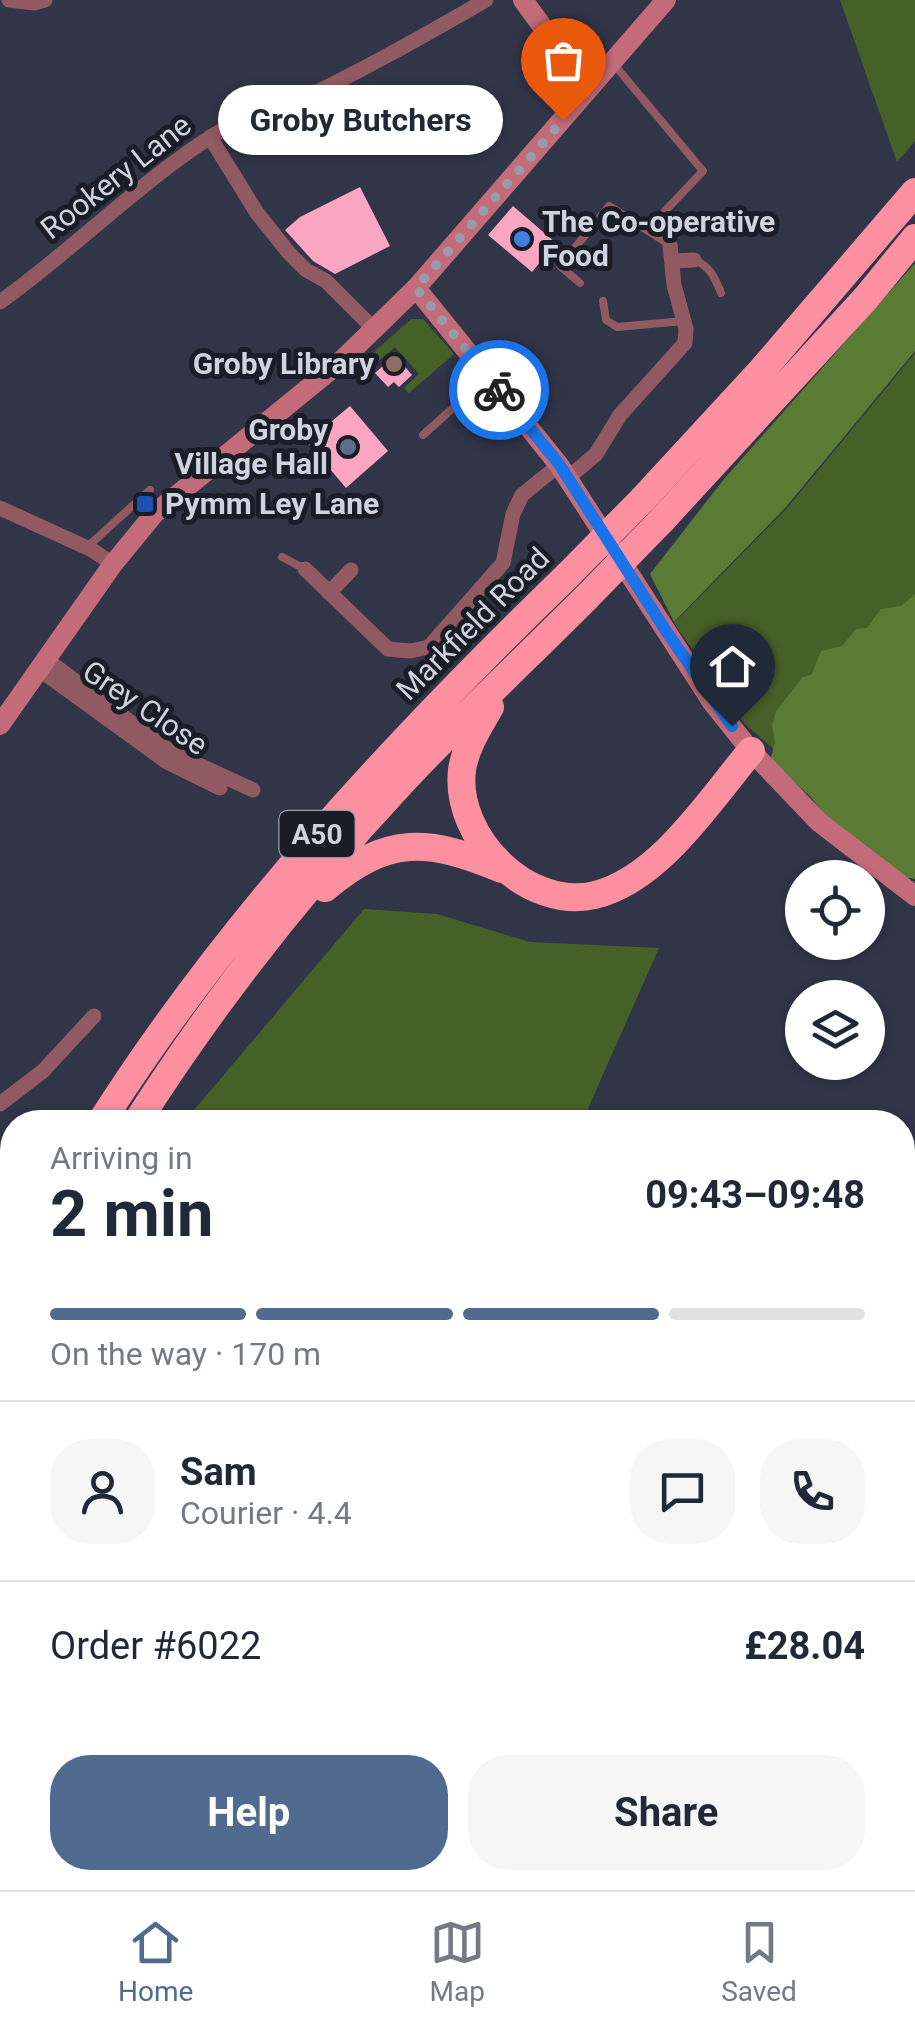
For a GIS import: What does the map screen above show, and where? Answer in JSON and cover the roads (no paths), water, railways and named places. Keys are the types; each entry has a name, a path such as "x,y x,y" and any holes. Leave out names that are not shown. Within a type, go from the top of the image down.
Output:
{"highway":[{"name":"Markfield Road","path":"109,1110 174,1014 299,854 477,664 643,499 762,370 915,192"},
{"name":"Markfield Road","path":"145,1110 207,1018 404,780 662,520 866,298 915,238"},
{"path":"511,673 473,736 462,771 469,819 508,872 525,884 568,898 595,895 629,882 665,852 751,751"},
{"path":"280,926 363,859 392,850 442,847 508,872"}],"street":[{"path":"10,0 45,0"},
{"name":"Rookery Lane","path":"0,302 210,137 230,126 280,110 486,0"},
{"path":"523,0 588,89"},
{"path":"0,725 113,564 154,513 338,364 416,288 666,0"},
{"path":"210,137 256,213 289,253 306,270 326,280 374,329"},
{"path":"305,569 388,649 410,651 428,646 503,563 513,514 522,495 596,454 620,415 685,343 671,253 694,260"},
{"path":"416,288 564,471 712,702 751,751 820,822 915,896"},
{"path":"0,508 113,564"},
{"path":"329,592 350,570"},
{"path":"44,665 171,752 253,790"},
{"name":"Grey Close","path":"44,665 167,762 220,788"},
{"path":"0,1104 43,1071 94,1016"}],"lane":[{"path":"612,62 703,171 665,212"},
{"path":"580,282 560,266 609,206 671,253"},
{"path":"694,260 715,276 721,293"},
{"path":"602,301 606,320 617,327 684,321"},
{"path":"423,436 488,376"},
{"path":"86,548 150,490"},
{"path":"282,557 305,569"}],"place":[{"name":"Groby Butchers","path":"563,120"},
{"name":"The Co-operative Food","path":"522,239"},
{"name":"Groby Library","path":"394,364"},
{"name":"Groby Village Hall","path":"348,447"},
{"name":"Pymm Ley Lane","path":"145,504"}]}
